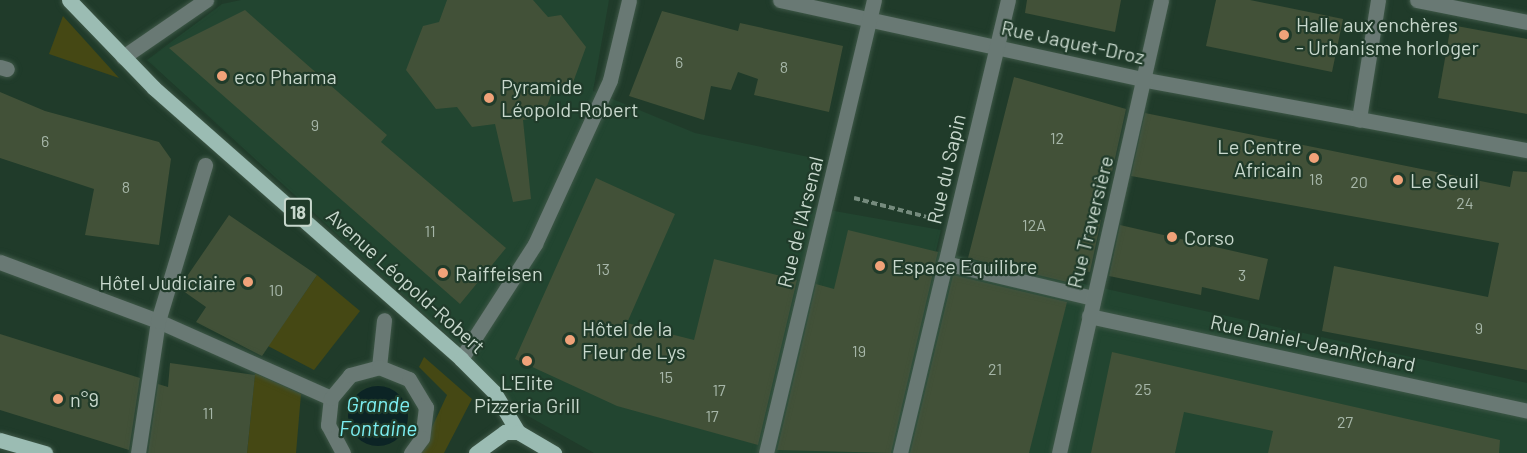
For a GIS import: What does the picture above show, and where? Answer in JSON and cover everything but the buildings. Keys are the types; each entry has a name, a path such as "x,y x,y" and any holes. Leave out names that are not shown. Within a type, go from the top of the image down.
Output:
{"main road":[{"name":"Avenue Léopold-Robert","path":"69,0 123,57 462,359 494,392 518,432"},
{"path":"476,453 505,432 518,432"},
{"name":"18","path":"518,432 554,453"},
{"path":"0,440 45,453"}],"street":[{"path":"123,57 206,0"},
{"path":"462,359 535,244 610,80 629,0"},
{"name":"Rue Jaquet-Droz","path":"780,0 1146,80 1527,150"},
{"name":"Rue de l'Arsenal","path":"766,453 874,0"},
{"name":"Rue du Sapin","path":"900,453 1008,0"},
{"name":"Rue Traversière","path":"1059,453 1093,298 1146,80 1161,0"},
{"path":"1359,119 1378,0"},
{"path":"1417,0 1527,22"},
{"path":"138,453 158,321 205,165"},
{"path":"0,262 158,321 331,398"},
{"path":"945,263 1093,298"},
{"name":"Rue Daniel-JeanRichard","path":"1089,316 1527,411"},
{"path":"379,367 384,320"},
{"path":"341,452 328,426 331,398 350,375 379,367 409,379 426,406 422,438 411,453"}],"path":[{"path":"854,198 938,220"}],"shaded area":[{"path":"241,0 609,0 593,91 695,133 823,160 812,207 941,230 936,251 1527,383 1527,453 594,453 512,407 456,343 147,60 222,4"},
{"path":"63,16 119,78 49,54"},
{"path":"317,275 360,311 314,370 268,346"},
{"path":"424,357 472,399 444,453 420,453 447,395 419,367"},
{"path":"255,373 301,394 296,453 247,453"}],"water":[{"name":"Grande Fontaine","path":"378,386 399,395 408,416 399,437 378,446 357,437 348,416 357,395"}],"place":[{"name":"Halle aux enchères - Urbanisme horloger","path":"1284,35"},
{"name":"eco Pharma","path":"222,76"},
{"name":"Pyramide Léopold-Robert","path":"489,98"},
{"name":"Le Centre Africain","path":"1314,158"},
{"name":"Le Seuil","path":"1398,180"},
{"name":"Corso","path":"1172,237"},
{"name":"Espace Equilibre","path":"880,266"},
{"name":"Raiffeisen","path":"443,273"},
{"name":"Hôtel Judiciaire","path":"248,282"},
{"name":"Hôtel de la Fleur de Lys","path":"570,340"},
{"name":"L'Elite Pizzeria Grill","path":"527,361"},
{"name":"n°9","path":"58,399"}]}
